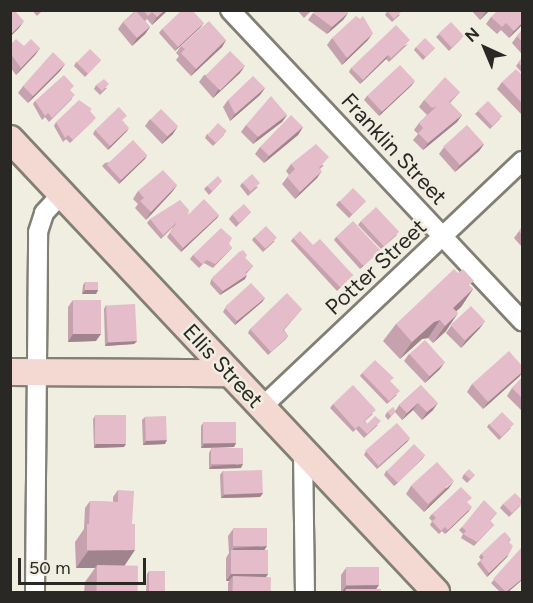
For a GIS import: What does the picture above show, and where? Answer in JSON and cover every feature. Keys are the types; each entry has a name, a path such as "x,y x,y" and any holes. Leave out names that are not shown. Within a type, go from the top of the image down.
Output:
{"street":[{"name":"Franklin Street","path":"231,10 522,321"},
{"name":"Ellis Street","path":"10,139 436,592"},
{"name":"Potter Street","path":"262,407 522,161"},
{"path":"35,592 39,225 62,194"},
{"path":"10,372 230,373"},
{"path":"303,451 305,592"}],"building":[{"path":"10,10 14,10 24,21 10,35"},
{"path":"143,10 165,10 157,17 152,12 148,16"},
{"path":"182,10 192,10 204,23 178,47 162,29"},
{"path":"316,10 346,10 348,13 332,27 313,13"},
{"path":"388,10 402,10 402,11 394,19"},
{"path":"498,10 522,10 522,23 514,31 506,23 502,27 491,17"},
{"path":"136,11 150,27 137,38 123,22"},
{"path":"356,16 360,19 363,16 373,33 347,58 332,38"},
{"path":"209,21 226,40 196,69 181,53 185,49 181,46"},
{"path":"451,22 464,36 452,47 439,34"},
{"path":"396,25 410,40 391,58 388,55 363,80 351,68"},
{"path":"522,30 522,42 517,36"},
{"path":"425,38 435,48 426,57 416,47"},
{"path":"16,39 24,46 31,39 40,48 21,68 10,53 10,45"},
{"path":"90,49 101,60 88,74 77,62"},
{"path":"230,51 245,66 220,91 205,76"},
{"path":"53,52 65,64 33,96 23,86"},
{"path":"400,65 415,81 382,112 367,96"},
{"path":"516,69 522,75 522,103 502,82"},
{"path":"64,75 74,86 70,90 75,95 52,118 48,113 45,116 35,101"},
{"path":"253,76 265,88 235,114 228,100"},
{"path":"445,77 460,92 449,102 462,115 428,143 418,133 423,128 419,123 437,106 432,108 424,100"},
{"path":"104,79 109,84 102,91 96,85"},
{"path":"271,96 287,115 258,137 246,125"},
{"path":"79,100 92,109 90,111 96,118 73,140 68,135 65,138 56,122"},
{"path":"488,101 502,116 492,126 478,111"},
{"path":"119,107 127,116 122,120 129,128 110,146 95,130"},
{"path":"161,109 178,126 167,137 150,120"},
{"path":"291,115 303,127 269,156 260,147"},
{"path":"218,123 227,131 216,143 207,135"},
{"path":"467,125 484,144 460,165 443,146"},
{"path":"133,140 147,155 121,180 107,165"},
{"path":"316,144 329,157 319,168 322,171 300,192 287,177 295,169 291,164"},
{"path":"163,170 177,185 151,212 140,201 144,198 138,191"},
{"path":"252,174 260,183 250,192 242,183"},
{"path":"218,176 222,181 212,191 207,186"},
{"path":"353,188 366,201 352,214 340,201"},
{"path":"204,199 219,215 183,248 170,233 177,222 163,235 150,219 180,200 189,210 188,215"},
{"path":"244,204 251,212 239,223 232,214"},
{"path":"376,207 399,232 384,246 361,221"},
{"path":"353,221 380,250 363,266 336,237"},
{"path":"266,226 277,238 265,249 254,237"},
{"path":"221,228 232,238 229,244 232,248 215,264 207,260 202,264 193,255"},
{"path":"300,231 313,245 320,239 353,275 340,287 293,238"},
{"path":"243,250 247,255 245,258 253,266 245,273 247,275 223,291 212,280"},
{"path":"454,269 458,273 463,269 474,281 469,285 473,289 453,308 458,313 445,326 440,320 434,322 412,342 396,324"},
{"path":"85,282 98,282 98,290 85,290"},
{"path":"251,283 265,298 237,321 225,308"},
{"path":"287,293 302,309 283,330 288,336 271,352 250,329"},
{"path":"73,300 101,300 101,334 73,334"},
{"path":"135,304 137,341 108,342 106,306"},
{"path":"471,306 485,321 465,340 451,325"},
{"path":"425,340 445,362 429,376 409,354"},
{"path":"509,351 522,366 522,372 488,402 472,384"},
{"path":"375,360 394,378 390,381 400,391 389,401 362,373"},
{"path":"522,378 522,398 512,388"},
{"path":"353,385 376,410 364,421 367,424 375,416 381,421 367,434 359,426 355,429 333,404"},
{"path":"421,385 438,403 427,412 418,403 407,413 399,405"},
{"path":"393,407 396,411 391,416 387,412"},
{"path":"502,412 514,424 501,437 489,425"},
{"path":"95,415 126,415 126,444 95,444"},
{"path":"166,416 167,440 146,441 145,417"},
{"path":"203,422 236,422 236,443 203,443"},
{"path":"397,423 410,438 378,466 365,451"},
{"path":"414,444 425,455 398,483 386,472"},
{"path":"211,448 243,448 243,464 211,464"},
{"path":"437,462 454,481 428,504 411,485"},
{"path":"469,469 475,475 470,479 464,474"},
{"path":"262,470 263,493 224,494 223,471"},
{"path":"461,487 472,498 467,502 472,507 448,530 445,527 441,531 432,521 436,518 432,514"},
{"path":"118,490 134,491 132,524 89,524 90,501 118,502"},
{"path":"515,493 522,503 512,513 503,504"},
{"path":"484,500 497,513 490,520 494,525 477,542 463,534 466,531 462,527"},
{"path":"87,524 135,524 135,550 87,550"},
{"path":"233,528 267,528 267,546 233,546"},
{"path":"505,532 511,539 508,541 513,546 509,554 489,573 480,561 484,557 481,554"},
{"path":"521,548 522,579 506,592 493,579"},
{"path":"231,550 268,550 268,574 231,574"},
{"path":"97,565 138,566 138,592 97,591"},
{"path":"346,567 379,567 379,585 346,585"},
{"path":"149,571 165,571 165,592 149,592"},
{"path":"233,576 271,577 270,592 232,592"},
{"path":"346,589 381,589 381,592 346,592"}]}
